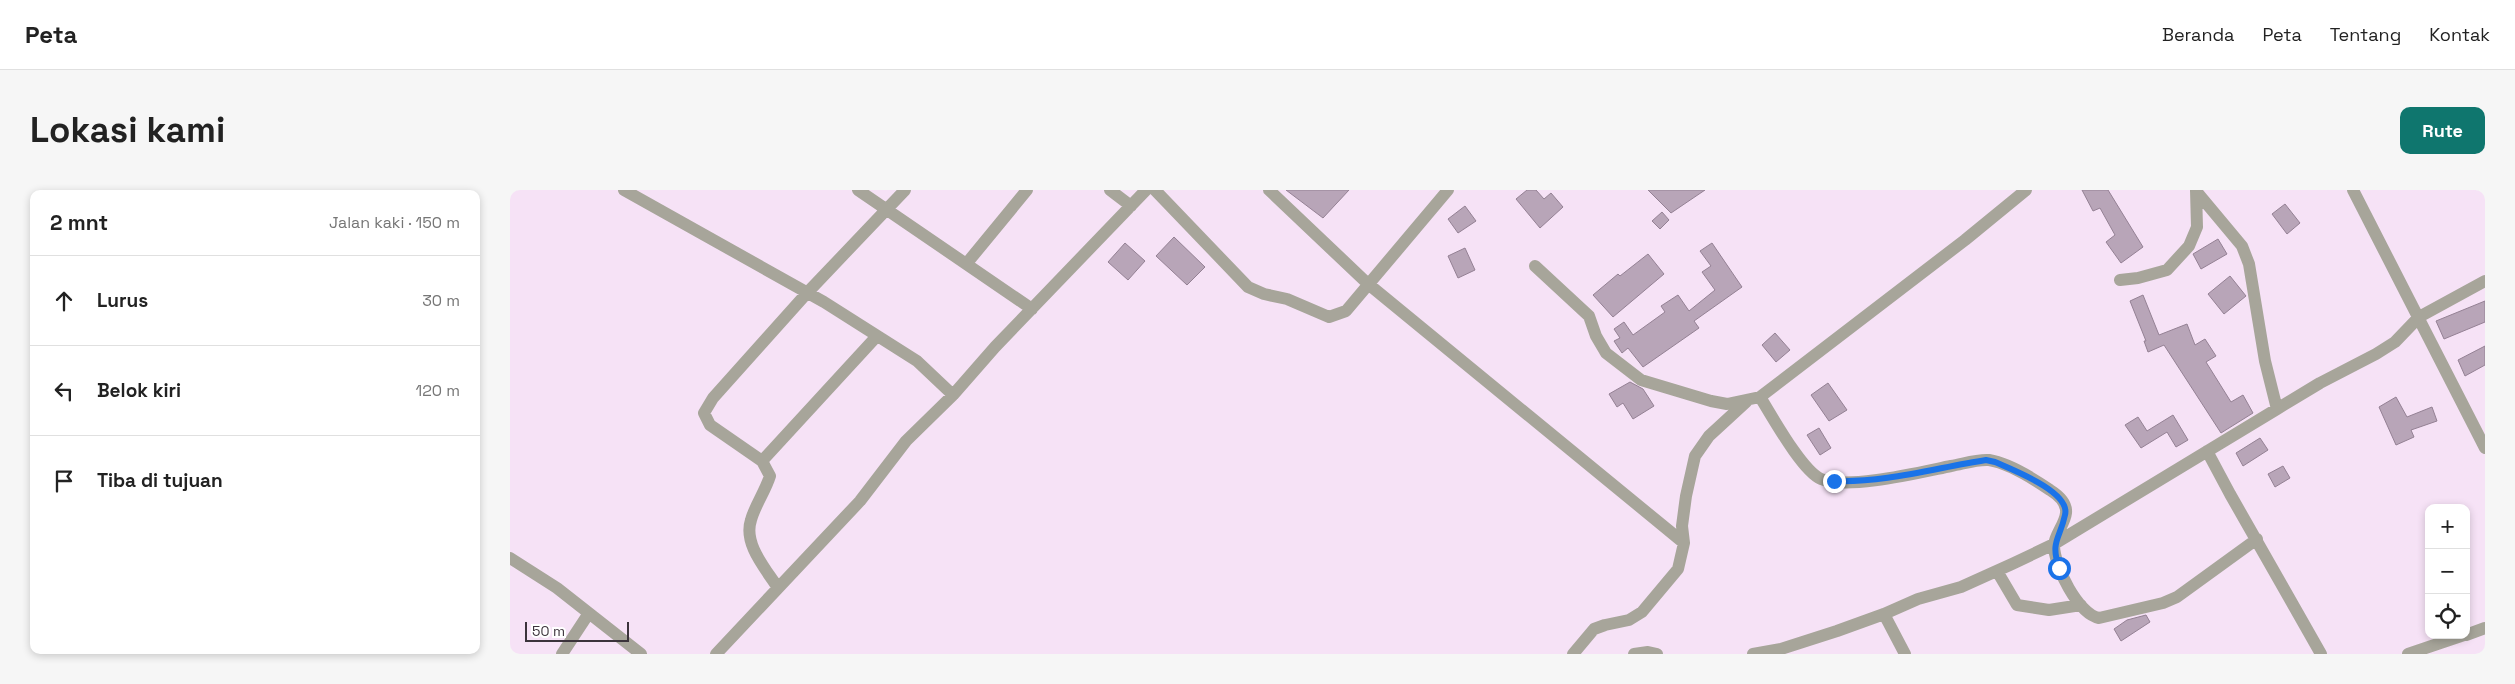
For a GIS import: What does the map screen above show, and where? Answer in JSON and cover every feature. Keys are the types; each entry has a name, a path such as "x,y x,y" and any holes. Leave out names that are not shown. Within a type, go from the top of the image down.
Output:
{"street":[{"path":"624,190 807,293 877,336 917,361 953,394"},
{"path":"858,190 888,208 1032,309"},
{"path":"778,588 749,539 750,521 770,476 762,461 710,425 704,413 713,398 807,293 905,190"},
{"path":"967,263 1027,190"},
{"path":"1110,190 1131,206"},
{"path":"716,654 860,501 906,442 1146,190"},
{"path":"1155,190 1248,287 1264,294 1287,299 1329,317 1346,311 1367,283 1448,190"},
{"path":"1535,266 1589,316 1596,336 1606,353 1641,380 1711,402 1727,404 1746,402 1760,398 1965,240 2026,190"},
{"path":"2196,190 2242,246 2249,264 2264,360 2277,409"},
{"path":"2120,280 2138,278 2167,270 2189,246 2197,227 2196,190"},
{"path":"2353,190 2485,448"},
{"path":"1272,191 1367,283 1684,544"},
{"path":"1753,654 1781,648 1884,614 1918,599 1961,587 2054,544 2207,450 2395,342 2419,317 2485,280"},
{"path":"762,461 877,336"},
{"path":"1760,398 1806,467 1820,479 1855,482 1913,474 1986,460 2012,469 2048,488 2064,502 2066,514 2054,544 2059,568 2081,605 2091,617 2099,618 2163,603 2177,597 2202,581 2257,539"},
{"path":"1572,654 1594,629 1605,624 1629,620 1648,607 1678,569 1684,544 1682,526 1694,456 1710,436 1746,402"},
{"path":"2207,450 2230,494 2322,654"},
{"path":"510,558 557,588 641,654"},
{"path":"1997,571 2017,605 2049,610 2081,605"},
{"path":"562,654 589,613"},
{"path":"1884,614 1905,654"},
{"path":"2470,633 2485,628"},
{"path":"2408,654 2453,639"},
{"path":"1634,654 1652,653"}],"building":[{"path":"1286,190 1349,190 1323,218"},
{"path":"1527,190 1536,190 1544,199 1551,193 1563,207 1540,228 1516,199"},
{"path":"1648,190 1705,190 1671,213"},
{"path":"2082,190 2108,190 2143,247 2121,263 2106,242 2115,235 2100,208 2093,211"},
{"path":"2285,204 2300,223 2287,234 2272,214"},
{"path":"1465,206 1476,221 1458,233 1448,219"},
{"path":"1662,212 1669,220 1660,229 1652,221"},
{"path":"1174,237 1205,267 1187,285 1156,256"},
{"path":"2218,239 2227,254 2201,269 2193,254"},
{"path":"1125,243 1145,261 1128,280 1108,262"},
{"path":"1712,243 1742,287 1694,321 1699,328 1643,367 1628,348 1622,353 1614,341 1620,338 1614,329 1624,322 1633,335 1665,312 1661,306 1678,295 1689,311 1715,290 1702,272 1711,266 1700,251"},
{"path":"1465,248 1475,270 1458,278 1448,256"},
{"path":"1648,254 1664,274 1613,317 1593,295 1618,274 1620,276"},
{"path":"2230,276 2246,296 2224,314 2208,294"},
{"path":"2143,295 2159,335 2187,324 2195,345 2205,339 2216,356 2206,362 2231,402 2243,395 2253,413 2221,433 2164,345 2148,352 2144,341 2146,341 2130,301"},
{"path":"2485,301 2485,322 2444,339 2436,321"},
{"path":"1775,333 1790,350 1776,362 1762,345"},
{"path":"2485,346 2485,365 2465,376 2458,360"},
{"path":"1630,382 1643,389 1654,406 1633,419 1623,403 1617,407 1609,394"},
{"path":"1828,383 1847,410 1829,421 1811,395"},
{"path":"2396,397 2407,417 2432,407 2437,421 2411,430 2414,437 2396,445 2379,407"},
{"path":"2173,415 2188,440 2176,447 2167,432 2141,448 2125,425 2138,417 2147,431"},
{"path":"1819,428 1831,448 1820,455 1807,435"},
{"path":"2260,438 2268,450 2243,466 2236,453"},
{"path":"2283,466 2290,478 2275,487 2268,474"},
{"path":"2146,615 2150,622 2121,641 2114,629 2127,620"}],"route":[{"path":"1834,481 1855,482 1913,474 1986,460 1995,462 2048,488 2064,502 2066,514 2054,544 2059,568"}]}
